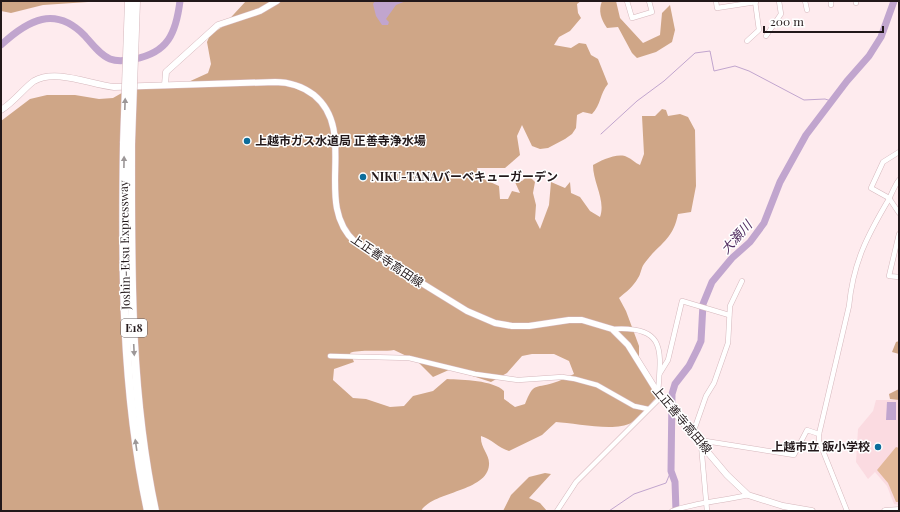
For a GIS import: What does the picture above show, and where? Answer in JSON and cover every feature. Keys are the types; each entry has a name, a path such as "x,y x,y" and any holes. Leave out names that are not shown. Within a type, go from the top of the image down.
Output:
{"highway":[{"name":"Joshin-Etsu Expressway","path":"129,1 127,351 134,436 148,511"},
{"name":"Joshin-Etsu Expressway","path":"136,1 128,143 136,372 146,463 155,511"}],"main road":[{"path":"165,85 166,72 218,24 260,11 277,1"},
{"name":"上正善寺高田線","path":"1,110 10,104 33,82 48,77 61,76 114,87 274,82 285,82 302,87 322,103 333,122 335,140 335,201 343,228 355,242 467,311 495,323 512,326 529,326 569,320 582,320 612,329 628,345 659,395 700,441 727,475 748,494 783,506 812,511"},
{"path":"885,511 899,510"}],"street":[{"path":"627,1 632,18 652,12 649,1"},
{"path":"716,1 717,8 755,1 759,30 747,42"},
{"path":"766,36 781,14 779,1"},
{"path":"805,1 806,10"},
{"path":"899,152 882,162 871,188 889,198 899,213"},
{"path":"847,511 819,441 819,434 849,306 851,285 857,265 874,224 899,180"},
{"path":"899,234 889,276 899,278"},
{"path":"693,433 706,396 714,383 728,343 730,334 730,306 742,281"},
{"path":"660,374 668,360 682,301 729,315"},
{"path":"557,511 576,482 612,447 648,409 659,395 660,374 658,344 655,338 640,330 612,329"},
{"path":"330,356 409,358 475,374 518,380 562,377 575,379 597,385 634,406 648,409"},
{"path":"706,511 700,441 794,455 807,430 819,434"},
{"path":"672,511 689,505 748,494"}],"shaded area":[{"path":"1,1 103,1 43,5 11,13 1,11"},
{"path":"246,1 581,1 577,4 578,13 581,18 570,31 559,37 554,45 571,48 579,43 586,44 591,55 598,59 608,84 603,91 595,110 592,114 583,112 577,115 576,128 572,134 548,148 540,149 532,146 522,125 517,136 520,155 505,168 477,168 479,177 499,186 500,199 508,199 512,191 520,193 515,182 522,181 525,178 531,178 535,182 533,193 536,205 535,219 540,229 549,205 551,182 565,188 570,182 571,193 580,197 590,211 600,217 601,204 593,165 614,156 623,156 640,165 644,154 642,116 655,116 662,109 666,110 668,116 680,114 688,117 695,130 696,186 691,212 678,214 676,223 669,236 649,257 642,267 634,284 619,298 626,311 639,346 639,359 656,398 631,423 624,426 605,427 556,422 542,435 509,451 481,436 482,444 489,461 486,474 479,481 470,486 427,504 421,511 1,511 1,121 30,99 47,95 75,95 99,99 113,98 127,90 186,83 208,73 211,64 207,42 210,35 222,27","holes":["394,350 417,361 433,377 451,369 491,382 507,373 522,356 532,354 554,354 569,361 574,374 556,382 533,389 530,392 525,404 515,407 504,399 504,391 499,387 477,381 447,379 433,391 413,396 404,406 390,407 366,399 353,398 333,380 334,369 354,362 350,353 354,352"]},
{"path":"375,1 406,1 396,5 386,19 389,22 388,25 382,25 376,16 373,4"},
{"path":"602,1 616,1 620,18 643,43 660,35 662,13 670,5 675,30 672,42 656,52 637,58 632,53 618,27 607,28 605,25 600,12"},
{"path":"899,341 899,354 892,352 896,342"},
{"path":"899,389 899,400 890,399 889,394"},
{"name":"上越市立 飯小学校","path":"876,400 898,400 899,505 894,504 887,486 875,472 868,479 856,462 858,429 873,411"},
{"path":"887,402 896,402 896,420 886,420"},
{"path":"896,447 899,448 899,502 896,502 888,483 877,470"},
{"path":"545,473 551,474 529,498 540,503 547,511 503,511 511,495 529,477"}],"waterway":[{"path":"1,45 11,36 32,23 52,19 63,21 74,26 106,57 119,61 134,59 155,52 168,40 176,23 180,1"},
{"name":"大瀬川","path":"676,511 675,482 671,471 672,394 675,384 689,366 701,341 703,304 712,282 732,258 750,242 764,223 780,182 806,135 847,81 869,56 881,37 894,1"},
{"path":"601,134 637,101 664,81 695,53 710,51 714,71 735,66 749,71 804,100 825,99 831,101"},
{"path":"609,511 634,494 666,483 671,471"}],"place":[{"name":"上越市ガス水道局 正善寺浄水場","path":"247,141"},
{"name":"NIKU-TANAバーベキューガーデン","path":"363,177"},
{"name":"上越市立 飯小学校","path":"878,447"}]}
